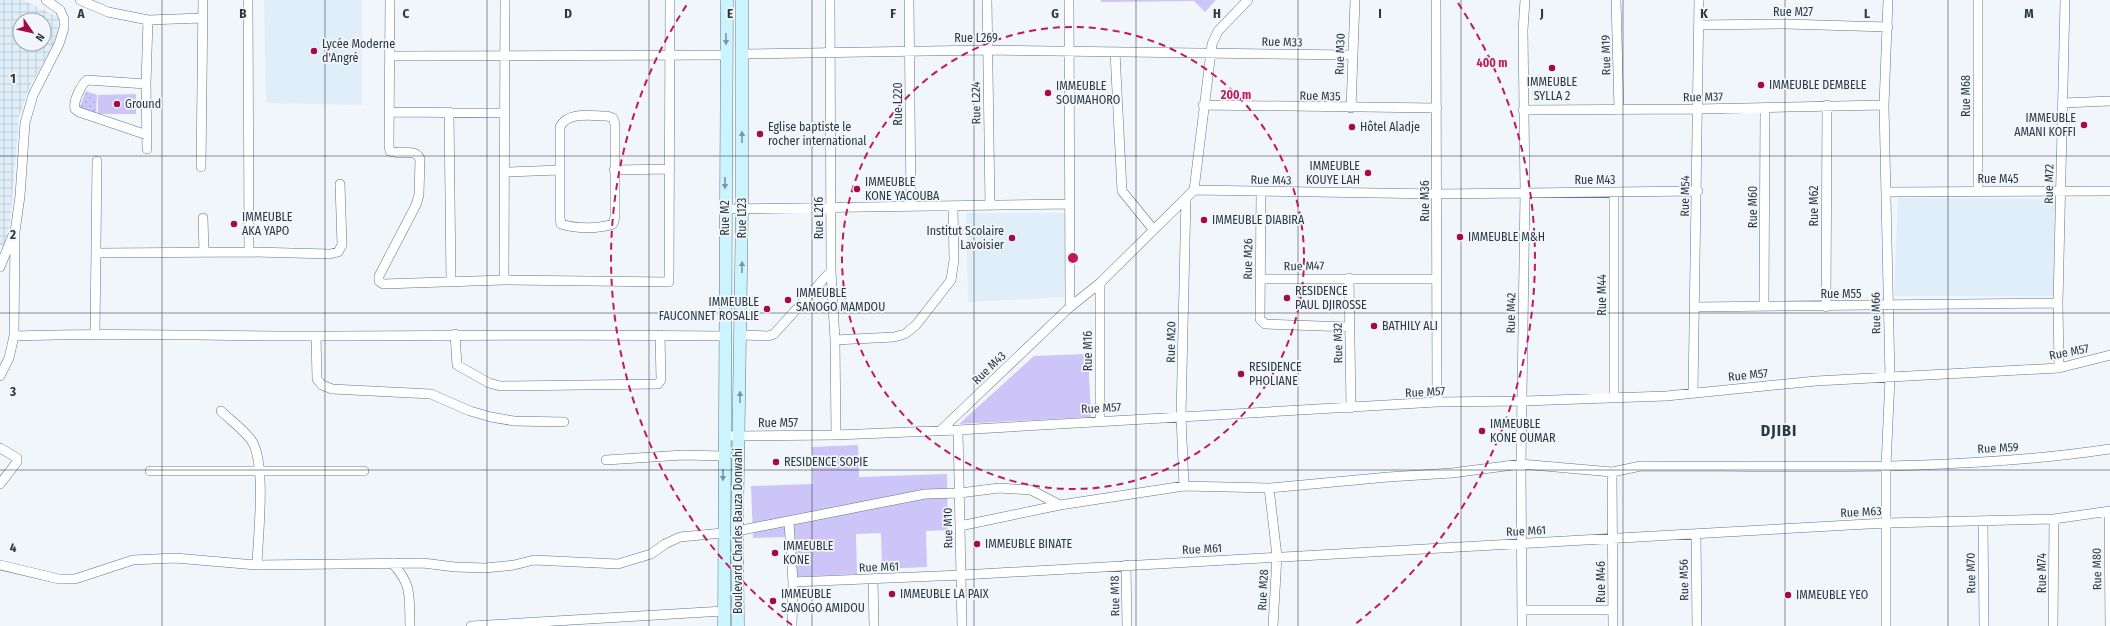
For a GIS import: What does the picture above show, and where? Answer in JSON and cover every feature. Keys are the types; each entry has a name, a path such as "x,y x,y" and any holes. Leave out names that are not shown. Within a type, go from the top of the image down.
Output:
{"main road":[{"name":"Rue M2","path":"724,436 726,0"},
{"name":"Rue L123","path":"739,436 742,208 742,0"},
{"name":"Boulevard Charles Bauza Donwahi","path":"724,436 724,626"},
{"name":"Boulevard Charles Bauza Donwahi","path":"738,626 737,530 739,436"}],"street":[{"path":"0,376 9,358 14,336 15,232 20,196 27,112 33,95 59,44 64,28 64,19 60,10 46,0"},
{"path":"80,0 108,12 148,20 203,18"},
{"path":"201,167 203,0"},
{"path":"248,0 249,252"},
{"path":"390,0 390,151 394,153 414,153 418,155 420,159 419,194 416,205 379,276 379,281 383,284 504,280 669,282 670,0"},
{"path":"504,280 505,0"},
{"name":"Rue L216","path":"830,0 830,207 831,271 836,340 836,435"},
{"name":"Rue L220","path":"909,0 911,207"},
{"name":"Rue L224","path":"987,0 990,206"},
{"path":"1069,0 1070,307"},
{"path":"1194,190 1203,105 1214,38 1218,31 1247,0"},
{"name":"Rue M30","path":"1351,108 1355,0"},
{"name":"Rue M36","path":"1436,0 1437,402"},
{"name":"Rue M42","path":"1522,626 1521,464 1524,192 1523,30 1525,0"},
{"name":"Rue M19","path":"1616,0 1619,110"},
{"name":"Rue M54","path":"1693,393 1698,192 1699,0"},
{"name":"Rue M66","path":"1886,626 1886,466 1890,378 1884,105 1888,0"},
{"name":"Rue M68","path":"1978,0 1978,191"},
{"name":"Rue M72","path":"2059,368 2058,303 2065,0"},
{"path":"147,149 146,84 148,20"},
{"name":"Rue M27","path":"1699,25 1786,24 1888,27"},
{"name":"Rue L269","path":"742,54 987,50 1211,53"},
{"path":"1115,52 1122,191 1153,229"},
{"name":"Rue M33","path":"1211,53 1352,55"},
{"path":"391,56 726,55"},
{"path":"146,84 87,80 83,84 74,105 75,109 79,112 147,135"},
{"path":"2063,103 2110,101"},
{"name":"Rue M35","path":"1203,105 1437,108"},
{"name":"Rue M37","path":"1523,110 1698,109 1884,105"},
{"name":"Rue M62","path":"1826,106 1826,307"},
{"name":"Rue M60","path":"1764,306 1766,211 1765,108"},
{"path":"390,112 504,113"},
{"path":"449,112 451,281"},
{"path":"607,116 613,118 616,124 614,170 615,217 613,224 606,227 568,226 561,224 560,170 560,127 563,120 569,117 607,116"},
{"path":"95,333 97,161"},
{"path":"614,170 670,169"},
{"path":"505,172 560,170"},
{"path":"97,252 249,252 330,254 338,252 342,245 340,184"},
{"name":"Rue M43","path":"941,430 1070,307 1100,283 1194,190 1437,194 1524,192 1698,192"},
{"name":"Rue M45","path":"1887,192 2110,191"},
{"name":"Rue M26","path":"1261,192 1260,319 1265,324 1350,327"},
{"name":"Rue M44","path":"1614,192 1614,398"},
{"name":"Rue M20","path":"1184,486 1182,416 1186,198"},
{"path":"725,209 1070,204"},
{"path":"836,340 894,337 905,334 916,325 952,280 954,260 953,206"},
{"path":"203,218 204,252"},
{"path":"0,267 15,232"},
{"path":"741,336 774,334 831,271"},
{"name":"Rue M32","path":"1349,278 1351,408"},
{"name":"Rue M47","path":"1260,279 1436,279"},
{"name":"Rue M16","path":"1100,283 1100,420"},
{"name":"Rue M55","path":"1695,307 1826,307 2058,303"},
{"path":"14,336 95,333 118,335 316,336 455,334 724,336"},
{"path":"455,334 457,366 489,383 500,386 658,384 661,380 660,335"},
{"path":"316,336 317,379 322,386 332,388 431,394 470,411 490,417 514,421 564,422"},
{"name":"Rue M57","path":"724,436 836,435 958,430 1100,420 1351,408 1437,402 1522,402 1614,398 1693,393 1816,381 2059,368 2110,356"},
{"path":"220,411 252,440 256,448 260,472 257,565"},
{"name":"Rue M10","path":"958,430 962,626"},
{"path":"0,448 17,458 17,462 0,484"},
{"name":"Rue M59","path":"960,526 1060,505 1184,486 1269,488 1388,477 1452,473 1521,464 1612,472 1641,466 1886,466 2058,457 2110,449"},
{"path":"606,460 682,455 724,456"},
{"path":"150,470 260,472 364,471"},
{"name":"Rue M46","path":"1612,472 1613,626"},
{"path":"737,530 789,522 924,494 960,493 999,488 1031,490 1060,505"},
{"name":"Rue M28","path":"1269,488 1277,556 1273,626"},
{"name":"Rue M63","path":"1613,538 1886,523 2054,519 2109,511"},
{"name":"Rue M80","path":"2109,511 2110,626"},
{"name":"Rue M74","path":"2053,626 2054,519"},
{"name":"Rue M70","path":"1983,521 1984,626"},
{"path":"789,522 793,582 792,626"},
{"path":"0,565 59,578 75,579 133,560 175,558 257,565 423,563 456,567 485,568 514,565 534,560 618,564 651,554 665,544 680,537 723,533"},
{"name":"Rue M56","path":"1696,534 1697,626"},
{"name":"Rue M61","path":"793,582 962,575 1613,538"},
{"path":"392,563 404,578 408,586 410,626"},
{"name":"Rue M18","path":"1126,565 1127,626"},
{"path":"874,579 874,626"},
{"path":"1522,610 1613,610"},
{"path":"471,626 724,611"}],"shaded area":[{"path":"0,0 23,0 48,12 12,12 12,52 50,52 30,86 19,117 10,223 4,247 0,245"},
{"name":"Lycée Moderne d'Angré","path":"264,0 362,0 362,105 266,103"},
{"path":"1101,0 1216,0 1205,12 1194,1 1101,2"},
{"path":"52,14 58,17 60,23 60,34 52,48"},
{"path":"86,91 97,95 96,115 79,109"},
{"name":"Ground","path":"136,94 136,114 98,114 98,95"},
{"path":"1898,198 2059,199 2056,296 1894,296"},
{"path":"966,213 1067,213 1064,297 968,302"},
{"path":"1088,354 1091,417 959,424 1034,356"},
{"path":"858,445 859,477 947,474 948,530 926,531 927,567 882,569 881,533 856,534 857,574 789,577 788,537 753,538 751,486 813,484 812,447"}],"place":[{"name":"Lycée Moderne d'Angré","path":"314,51"},
{"name":"IMMEUBLE SYLLA 2","path":"1552,68"},
{"name":"IMMEUBLE DEMBELE","path":"1761,85"},
{"name":"IMMEUBLE SOUMAHORO","path":"1048,93"},
{"name":"Ground","path":"117,104"},
{"name":"IMMEUBLE AMANI KOFFI","path":"2084,125"},
{"name":"Hôtel Aladje","path":"1352,127"},
{"name":"Eglise baptiste le rocher international","path":"760,134"},
{"name":"IMMEUBLE KOUYE LAH","path":"1368,173"},
{"name":"IMMEUBLE KONE YACOUBA","path":"857,189"},
{"name":"IMMEUBLE DIABIRA","path":"1204,220"},
{"name":"IMMEUBLE AKA YAPO","path":"234,224"},
{"name":"IMMEUBLE M&H","path":"1460,237"},
{"name":"Institut Scolaire Lavoisier","path":"1012,238"},
{"name":"RESIDENCE PAUL DJIROSSE","path":"1287,298"},
{"name":"IMMEUBLE SANOGO MAMDOU","path":"788,300"},
{"name":"IMMEUBLE FAUCONNET ROSALIE","path":"767,309"},
{"name":"BATHILY ALI","path":"1374,326"},
{"name":"RESIDENCE PHOLIANE","path":"1241,374"},
{"name":"IMMEUBLE KONE OUMAR","path":"1482,431"},
{"name":"RESIDENCE SOPIE","path":"776,462"},
{"name":"IMMEUBLE BINATE","path":"977,544"},
{"name":"IMMEUBLE KONE","path":"775,553"},
{"name":"IMMEUBLE LA PAIX","path":"892,594"},
{"name":"IMMEUBLE YEO","path":"1788,595"},
{"name":"IMMEUBLE SANOGO AMIDOU","path":"773,601"}],"district":[{"name":"DJIBI","path":"1779,430"}]}
